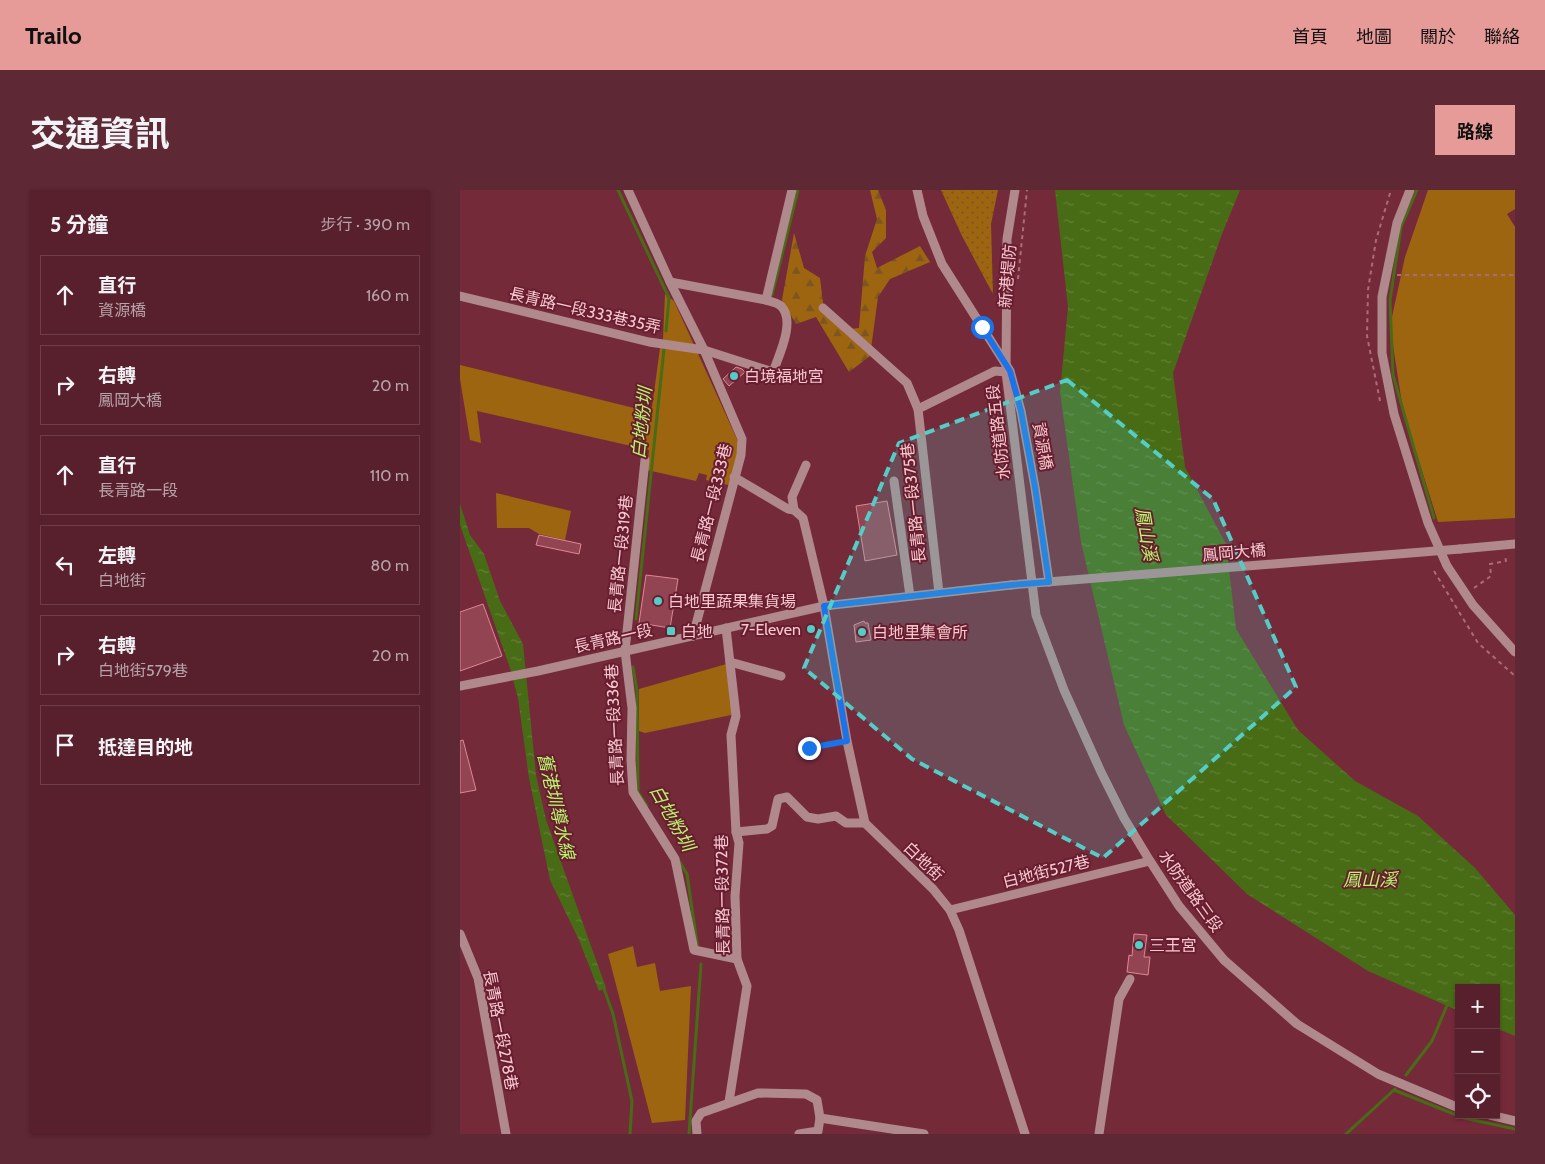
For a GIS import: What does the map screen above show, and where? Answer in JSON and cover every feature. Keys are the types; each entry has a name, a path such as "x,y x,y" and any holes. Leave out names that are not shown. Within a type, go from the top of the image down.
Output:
{"street":[{"name":"長青路一段333巷","path":"628,190 670,282 704,350 742,440 741,455 693,636"},
{"path":"670,282 766,300 792,190"},
{"name":"資源橋","path":"917,190 923,216 942,264 1010,371 1021,411 1035,487 1049,582"},
{"name":"水防道路五段","path":"1015,190 1007,239 1006,372 1032,581"},
{"path":"1410,190 1397,223 1382,297 1382,354 1394,414 1428,523 1447,566 1473,605 1515,652"},
{"name":"長青路一段333巷35弄","path":"460,296 648,342 704,350 773,372 788,329 785,311 779,304 766,300"},
{"name":"長青路一段375巷","path":"823,308 907,383 918,409 938,593"},
{"path":"918,409 995,371 1006,372"},
{"name":"長青路一段319巷","path":"625,651 645,460"},
{"path":"794,510 792,497 806,465"},
{"path":"734,478 788,509 794,510 803,518 824,606 847,741 866,823 846,822 836,816 818,819 807,818 787,797 782,797 778,799 772,826 767,829 736,832"},
{"path":"894,481 910,596"},
{"name":"鳳岡大橋","path":"1011,585 1460,550 1515,544"},
{"name":"水防道路三段","path":"1032,581 1036,615 1064,690 1104,780 1124,818 1179,906 1224,960 1297,1024 1378,1074 1455,1106"},
{"name":"長青路一段","path":"460,686 538,671 824,606 1011,585"},
{"name":"長青路一段372巷","path":"726,628 736,716 732,735 736,832 740,843 735,896 736,960 747,986 729,1102"},
{"name":"長青路一段336巷","path":"625,651 632,708 631,760 633,792 675,859 694,950 736,960"},
{"path":"730,662 782,676"},
{"name":"白地街","path":"866,823 933,889 950,910 959,930 1025,1134"},
{"name":"白地街527巷","path":"950,910 1150,861"},
{"name":"長青路一段278巷","path":"460,934 478,978 506,1134"},
{"path":"1099,1134 1119,999 1130,979"},
{"path":"697,1134 696,1121 701,1113 758,1093 806,1094 817,1100 820,1118 818,1132 799,1134"},
{"path":"1500,1117 1515,1121"},
{"path":"820,1118 924,1134"}],"path":[{"name":"新港堤防","path":"1018,281 1027,190"},
{"path":"1400,275 1515,274"},
{"path":"1465,593 1491,576 1490,564 1506,561 1503,545"},
{"path":"1434,571 1478,643 1515,676"},
{"path":"809,748 847,741"}],"highlighted area":[{"path":"1067,380 1213,499 1296,687 1103,858 912,759 804,668 899,443"}],"green space":[{"path":"870,190 878,190 886,210 886,238 872,252 877,268 920,246 930,262 890,279 878,297 870,356 849,372 816,317 796,324 782,300 794,233 804,268 820,278 823,303 849,329 859,328 865,256 877,219"},
{"path":"941,190 998,190 991,224 993,294 962,236"},
{"path":"1428,190 1515,190 1515,209 1507,214 1515,227 1515,518 1438,522 1403,410 1390,326 1405,257"},
{"path":"665,294 674,301 741,448 733,486 706,480 707,475 699,473 696,481 647,470 649,450 477,411 481,443 470,440 460,379 460,365 642,410 652,407 660,348 663,339"},
{"path":"496,493 571,511 565,540 539,534 529,528 497,528"},
{"path":"730,663 736,714 645,733 639,731 639,689"},
{"path":"633,946 637,967 655,963 660,991 691,986 685,1120 652,1123 608,954"}],"water":[{"name":"鳳山溪","path":"1055,190 1240,190 1222,234 1173,373 1185,467 1226,544 1236,629 1298,730 1355,781 1418,816 1475,868 1515,915 1515,1036 1500,1030 1500,984 1455,984 1455,1009 1368,971 1247,894 1166,815 1124,725 1081,542 1060,392 1068,307"},
{"path":"460,504 470,535 484,554 500,601 523,644 536,775 546,820 606,988 599,991 579,940 550,880 529,778 518,698 510,668 460,525"}],"building":[{"name":"白境福地宮","path":"736,367 745,372 729,386 723,379"},
{"path":"887,501 897,555 865,561 856,506"},
{"path":"539,535 581,544 579,554 536,545"},
{"name":"白地里蔬果集貨場","path":"646,575 678,579 670,628 639,623"},
{"path":"483,604 502,656 460,671 460,612"},
{"name":"白地里集會所","path":"864,621 868,623 871,640 856,642 854,625"},
{"path":"463,740 476,790 460,793 460,741"},
{"name":"三王宮","path":"1134,934 1147,935 1144,957 1150,957 1148,975 1127,972 1129,955 1132,956"}],"waterway":[{"name":"白地粉圳","path":"618,190 669,298 666,331"},
{"name":"白地粉圳","path":"772,295 798,190"},
{"path":"1417,190 1401,227 1390,300 1393,375 1434,518"},
{"name":"白地粉圳","path":"636,619 664,349"},
{"name":"白地粉圳","path":"633,667 637,691 638,792 647,806"},
{"name":"白地粉圳","path":"678,859 687,874 698,950"},
{"name":"白地粉圳","path":"689,1134 701,964"},
{"name":"舊港圳導水線","path":"603,986 613,1014 632,1101 630,1134"},
{"path":"1406,1075 1432,1041 1448,1003"},
{"path":"1346,1134 1395,1089"},
{"path":"1394,1090 1464,1118 1515,1129"}],"place":[{"name":"白境福地宮","path":"734,376"},
{"name":"白地里蔬果集貨場","path":"658,601"},
{"name":"7-Eleven","path":"811,629"},
{"name":"白地","path":"671,631"},
{"name":"白地里集會所","path":"862,632"},
{"name":"三王宮","path":"1139,945"}],"route":[{"path":"809,748 847,741 824,606 1049,582 1035,487 1021,411 1010,371 982,327"}]}
